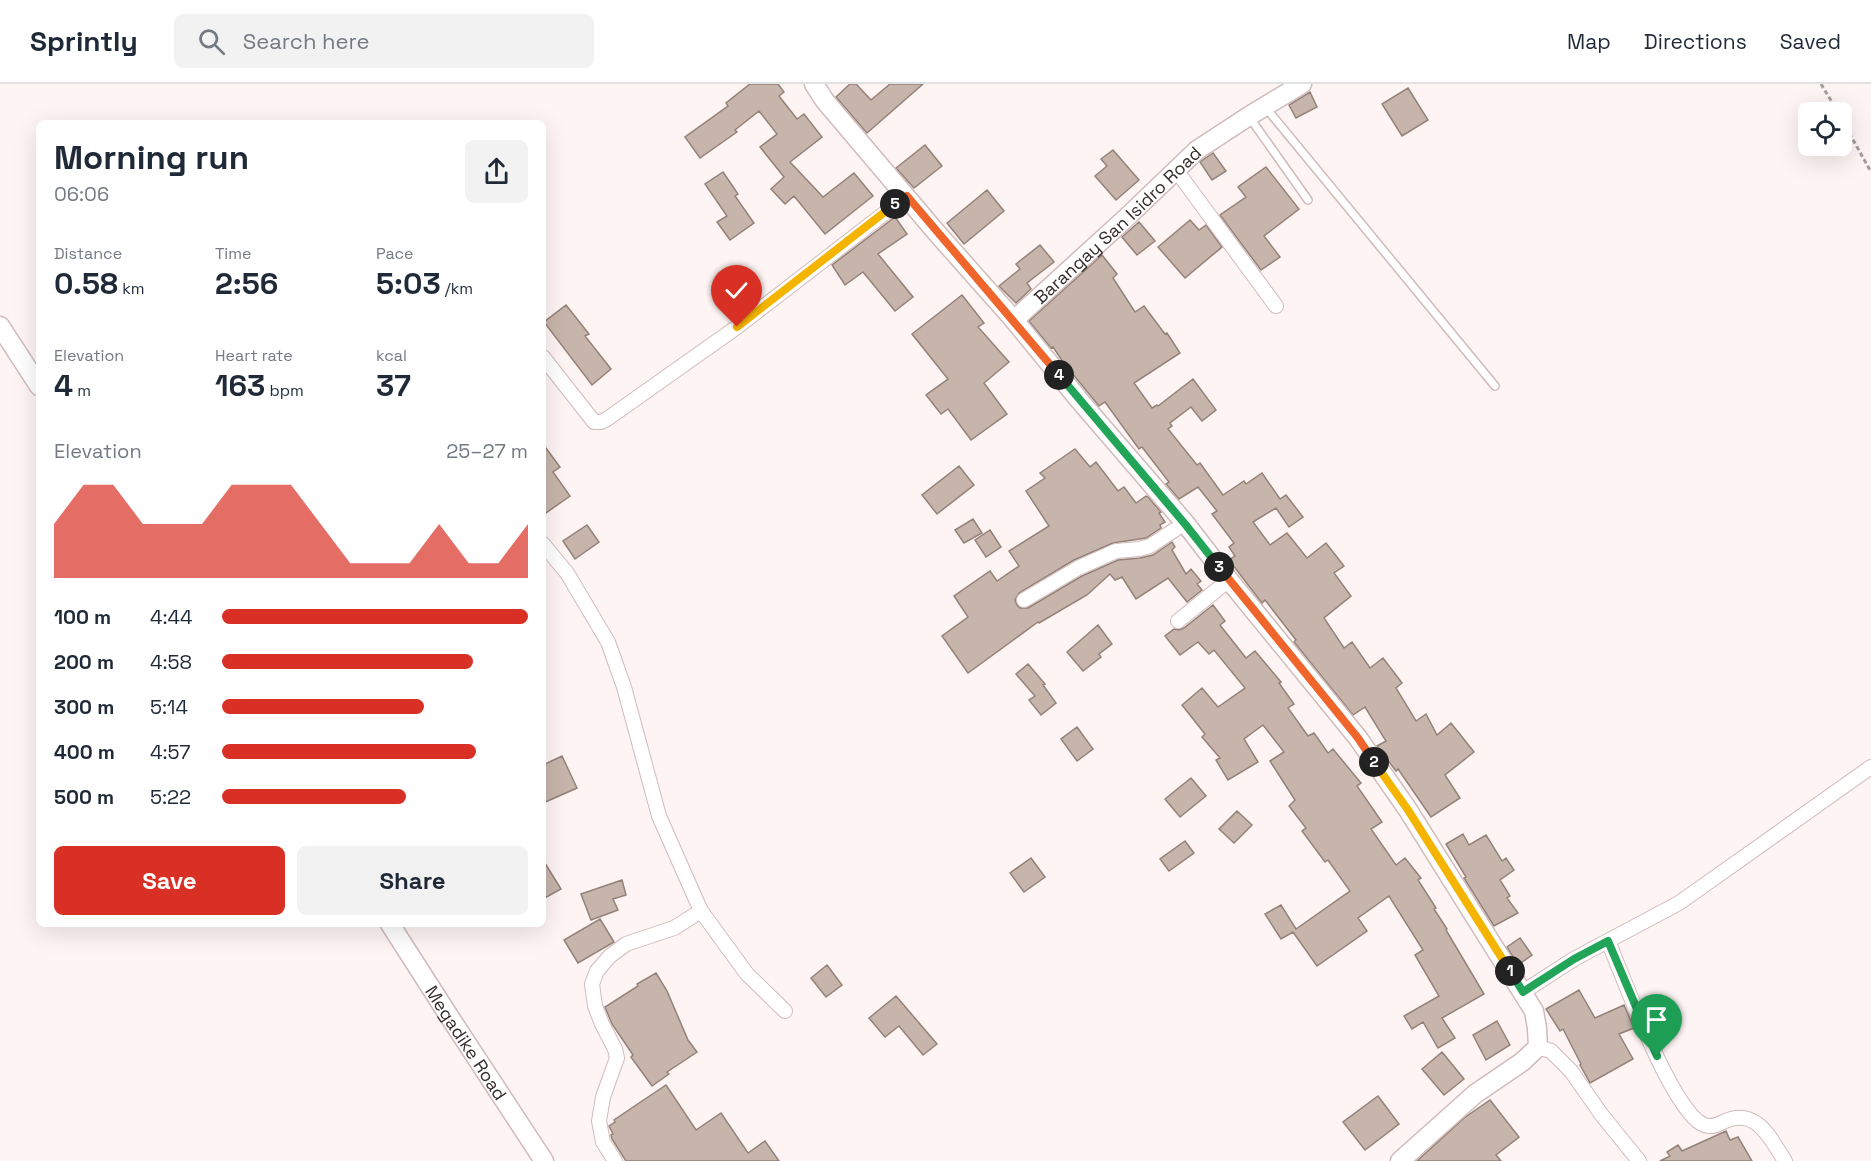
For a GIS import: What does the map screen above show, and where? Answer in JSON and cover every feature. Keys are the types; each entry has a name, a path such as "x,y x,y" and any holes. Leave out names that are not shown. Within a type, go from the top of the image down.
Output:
{"street":[{"path":"814,84 825,101 1014,320 1185,524 1358,738 1408,810 1534,1011 1538,1028 1538,1047 1522,1062 1475,1094 1400,1161"},
{"name":"Barangay San Isidro Road","path":"1014,320 1197,150 1302,84"},
{"path":"1176,170 1276,306"},
{"path":"546,361 594,422 601,422 737,327 907,196"},
{"path":"0,326 36,381"},
{"path":"1024,600 1078,568 1116,551 1150,546 1185,524"},
{"path":"546,548 567,573 608,642 624,687 659,816 701,911 747,974 785,1011"},
{"path":"1178,621 1229,580"},
{"path":"1523,992 1574,959 1679,903 1871,767"},
{"path":"615,1161 603,1142 599,1121 603,1096 617,1058 595,1006 592,984 597,971 626,944 674,928 701,911"},
{"name":"Megadike Road","path":"392,927 544,1161"},
{"path":"1608,941 1657,1056 1691,1116 1708,1126 1715,1126 1734,1119 1749,1119 1758,1123 1785,1161"},
{"path":"1538,1047 1551,1051 1571,1071 1582,1089 1639,1161"}],"lane":[{"path":"1265,106 1495,386"},
{"path":"1249,116 1308,200"}],"path":[{"path":"1821,84 1832,102"},
{"path":"1852,138 1871,172"}],"building":[{"path":"750,84 778,84 784,92 779,96 797,119 804,114 822,137 790,162 823,197 854,173 873,196 825,234 794,196 785,204 771,189 784,177 760,147 777,134 759,111 735,130 737,132 700,158 685,137 728,106 726,103"},
{"path":"850,84 856,84 871,100 890,84 923,84 867,133 836,97"},
{"path":"1408,88 1428,120 1402,136 1382,104"},
{"path":"1310,92 1317,107 1296,118 1289,105"},
{"path":"925,145 942,166 914,188 896,168"},
{"path":"1113,150 1139,180 1116,200 1095,176 1107,166 1101,159"},
{"path":"1213,153 1226,171 1212,180 1200,162"},
{"path":"1266,167 1299,209 1264,236 1280,257 1261,270 1220,215 1246,197 1238,187"},
{"path":"723,172 738,194 735,196 754,223 730,240 717,222 727,216 705,184"},
{"path":"987,190 1004,211 964,244 947,223"},
{"path":"895,217 907,234 878,254 913,297 895,311 863,272 845,285 832,265"},
{"path":"1190,220 1199,230 1206,225 1222,247 1185,278 1158,247"},
{"path":"1139,222 1155,241 1137,255 1122,237"},
{"path":"1040,245 1054,262 1027,283 1031,289 1016,303 999,286 1020,269 1016,264"},
{"path":"1102,255 1117,274 1113,278 1135,312 1144,306 1165,334 1167,333 1180,353 1134,383 1152,408 1158,406 1193,379 1216,410 1202,421 1191,407 1170,423 1172,426 1168,429 1197,465 1200,463 1223,495 1244,481 1246,484 1262,473 1280,499 1286,495 1303,517 1289,527 1276,508 1253,522 1270,545 1287,533 1307,558 1326,543 1344,566 1334,573 1351,596 1324,618 1344,648 1352,642 1370,668 1383,658 1402,683 1396,688 1416,721 1426,714 1437,735 1451,723 1474,752 1445,775 1460,798 1431,817 1398,769 1396,771 1377,746 1386,741 1365,707 1353,715 1294,642 1296,640 1265,600 1262,603 1229,560 1235,556 1229,547 1234,543 1212,514 1217,511 1198,487 1179,499 1166,484 1169,482 1142,447 1139,449 1105,402 1099,406 1053,347 1051,348 1029,321"},
{"path":"962,295 984,323 978,327 1009,362 984,383 1007,414 971,440 948,409 941,414 926,395 948,379 912,334"},
{"path":"566,305 589,334 585,336 611,369 592,385 546,325 546,320"},
{"path":"546,448 560,467 553,472 570,496 546,513"},
{"path":"1075,449 1090,467 1096,462 1118,491 1124,487 1136,503 1148,497 1161,512 1159,513 1165,522 1160,525 1161,528 1146,538 1113,543 1074,560 1019,593 1015,600 1017,605 1020,608 1028,608 1082,576 1118,560 1153,555 1172,542 1175,547 1172,550 1186,574 1191,569 1201,581 1197,584 1202,590 1187,602 1168,578 1136,599 1122,577 1115,580 1110,574 1087,595 1038,622 968,673 942,636 968,617 954,596 990,571 997,581 1019,566 1009,551 1049,526 1026,491 1045,478 1040,473"},
{"path":"959,466 974,485 937,514 922,495"},
{"path":"973,519 982,533 964,543 955,530"},
{"path":"587,525 599,542 575,559 563,541"},
{"path":"990,530 1001,547 986,557 975,540"},
{"path":"1213,605 1225,621 1220,625 1246,658 1255,651 1281,682 1279,683 1294,704 1288,708 1308,736 1314,733 1328,753 1333,749 1361,783 1357,786 1382,822 1371,829 1396,865 1405,858 1421,878 1418,880 1484,994 1442,1018 1455,1038 1438,1048 1423,1022 1412,1029 1404,1016 1439,996 1415,955 1423,950 1389,896 1358,918 1367,931 1317,966 1293,932 1281,939 1265,914 1281,905 1296,929 1350,891 1328,860 1325,862 1302,831 1306,828 1289,806 1295,800 1270,761 1284,752 1263,725 1244,739 1258,762 1228,780 1216,760 1220,758 1202,737 1205,734 1182,705 1202,688 1218,707 1245,688 1214,650 1209,654 1198,642 1180,655 1165,636 1174,629 1184,628"},
{"path":"1098,625 1112,644 1099,654 1101,657 1083,671 1067,652"},
{"path":"1028,664 1045,684 1043,685 1056,703 1041,715 1029,700 1035,696 1016,674"},
{"path":"1077,727 1093,749 1077,761 1061,739"},
{"path":"562,756 577,788 546,802 546,764"},
{"path":"1191,778 1206,796 1180,817 1165,799"},
{"path":"1237,811 1252,825 1234,843 1219,829"},
{"path":"1463,834 1469,845 1486,835 1502,861 1506,858 1514,870 1500,880 1510,896 1507,898 1518,913 1494,926 1446,844"},
{"path":"1185,841 1194,853 1169,871 1160,859"},
{"path":"1031,858 1045,877 1024,892 1010,873"},
{"path":"546,865 561,889 546,897"},
{"path":"622,880 626,895 613,899 618,910 591,920 581,894"},
{"path":"600,919 614,942 578,963 564,940"},
{"path":"1520,938 1532,955 1518,965 1507,947"},
{"path":"827,965 842,985 826,997 811,978"},
{"path":"656,973 667,991 688,1040 697,1052 667,1072 669,1074 652,1086 631,1057 633,1055 612,1024 605,1007"},
{"path":"1579,990 1595,1018 1624,1005 1634,1028 1619,1034 1633,1059 1590,1083 1563,1029 1560,1031 1546,1009"},
{"path":"896,996 937,1044 923,1055 899,1026 885,1037 869,1018"},
{"path":"1497,1021 1510,1045 1486,1060 1473,1035"},
{"path":"1442,1052 1464,1079 1444,1095 1422,1069"},
{"path":"666,1085 696,1130 721,1113 748,1153 765,1141 779,1161 626,1161 612,1139 613,1134 609,1126 615,1122 614,1120"},
{"path":"1378,1096 1399,1124 1365,1150 1343,1122"},
{"path":"1490,1100 1519,1137 1496,1155 1501,1161 1417,1161 1464,1118"},
{"path":"1726,1131 1730,1140 1738,1137 1752,1161 1660,1161 1670,1156 1667,1152 1678,1145 1682,1151"}],"route":[{"path":"737,327 907,196 1185,524 1358,738 1408,810 1523,992 1574,959 1608,941 1657,1056"}]}
